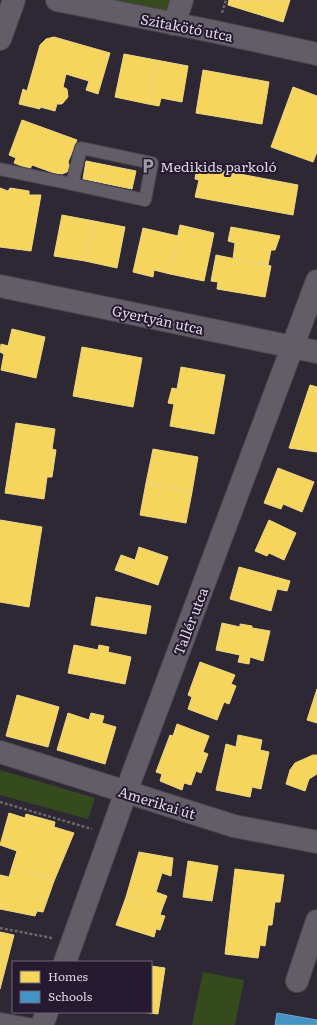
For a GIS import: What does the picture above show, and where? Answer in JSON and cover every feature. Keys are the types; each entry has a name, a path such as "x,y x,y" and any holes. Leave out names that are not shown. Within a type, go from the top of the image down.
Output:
{"street":[{"path":"0,39 14,0"},
{"name":"Szitakötő utca","path":"57,0 317,54"},
{"path":"174,24 182,0"},
{"name":"Tallér utca","path":"65,961 126,792 317,281"},
{"name":"Gyertyán utca","path":"0,286 317,352"},
{"name":"Amerikai út","path":"0,752 234,826 317,842"},
{"path":"297,981 317,921"},
{"path":"42,1025 47,1013"}],"lane":[{"path":"0,169 145,200 152,163 81,148 72,184"},
{"path":"0,1019 33,1025"}],"path":[{"path":"0,802 95,830"},
{"path":"0,928 53,938 51,944"}],"green space":[{"path":"115,0 177,0 173,13"},
{"path":"0,770 95,798 88,819 0,795"},
{"path":"203,972 244,980 235,1025 192,1025"}],"building: Homes":[{"path":"229,0 290,0 283,22 228,5"},
{"path":"54,37 110,53 98,94 86,90 89,81 66,74 63,87 67,89 68,97 62,104 57,104 55,111 19,104 23,89 27,91 40,45 46,39"},
{"path":"124,54 156,60 148,104 115,97"},
{"path":"156,60 188,66 182,102 161,98 159,106 148,104"},
{"path":"203,70 269,82 262,124 196,113"},
{"path":"293,87 317,96 317,152 313,162 271,147"},
{"path":"22,120 77,140 68,162 70,167 67,172 62,174 54,173 32,165 30,169 14,163 16,158 9,155"},
{"path":"86,161 136,171 132,189 83,179"},
{"path":"197,166 298,185 293,215 195,197 199,180 195,179"},
{"path":"0,188 8,191 10,188 29,191 29,195 41,195 31,251 0,247"},
{"path":"62,215 94,221 85,261 54,256"},
{"path":"94,221 125,227 117,268 85,261"},
{"path":"180,225 214,233 204,281 170,274"},
{"path":"231,227 280,236 275,250 271,250 268,265 233,259 235,243 228,241"},
{"path":"143,228 178,236 170,274 154,270 153,277 133,272"},
{"path":"216,255 271,266 265,297 217,289 218,282 211,281"},
{"path":"12,329 45,337 36,378 1,370 4,354 0,352 1,344 8,346"},
{"path":"82,347 142,358 133,407 73,396"},
{"path":"181,367 225,375 214,434 170,426 174,404 168,403 172,388 177,389"},
{"path":"310,385 317,387 317,452 289,448"},
{"path":"16,423 55,429 52,449 56,450 52,477 47,477 44,499 5,493"},
{"path":"153,449 198,457 192,492 146,483"},
{"path":"278,468 314,482 302,512 283,504 281,509 264,503"},
{"path":"146,483 192,492 186,523 140,515"},
{"path":"0,520 42,527 29,607 0,602"},
{"path":"269,520 296,533 284,560 269,553 267,556 255,551"},
{"path":"139,547 168,557 158,585 115,570 121,555 135,560"},
{"path":"239,567 290,581 287,591 277,589 271,611 230,599"},
{"path":"96,597 151,606 146,634 91,625"},
{"path":"222,623 240,627 240,624 252,626 252,628 270,631 263,661 250,657 249,664 238,662 240,655 216,650"},
{"path":"74,645 98,650 99,645 109,647 108,652 131,657 125,684 68,673"},
{"path":"200,662 235,675 231,684 236,686 229,704 224,702 217,720 188,709 192,697 188,695"},
{"path":"317,689 317,723 307,720"},
{"path":"17,695 59,707 48,747 6,736"},
{"path":"68,713 89,720 91,713 104,716 102,723 116,727 105,764 57,750"},
{"path":"177,724 209,736 203,752 208,754 201,773 196,771 191,785 184,783 182,790 160,781 162,774 156,772 170,735 173,736"},
{"path":"238,735 262,740 260,750 269,752 261,789 252,787 250,797 216,790 226,744 236,747"},
{"path":"313,755 317,755 317,774 309,779 305,791 286,784 290,770 295,763"},
{"path":"9,813 25,818 26,814 55,822 54,827 74,833 54,881 12,867 17,851 0,845"},
{"path":"139,852 173,858 171,876 162,873 156,892 167,896 162,909 126,897"},
{"path":"188,861 218,866 212,901 183,897"},
{"path":"12,867 54,881 43,912 37,911 35,916 0,909 0,875 9,877"},
{"path":"235,869 284,875 280,902 275,902 272,925 268,925 265,946 260,945 258,958 225,954"},
{"path":"126,897 162,909 160,915 165,916 160,930 156,929 154,937 116,925"},
{"path":"0,932 14,935 0,989"},
{"path":"152,966 165,968 158,1014 150,1013 152,1013"}],"building: Schools":[{"path":"277,1013 317,1020 317,1025 275,1025"}],"place":[{"name":"Medikids parkoló","path":"148,166"}]}
